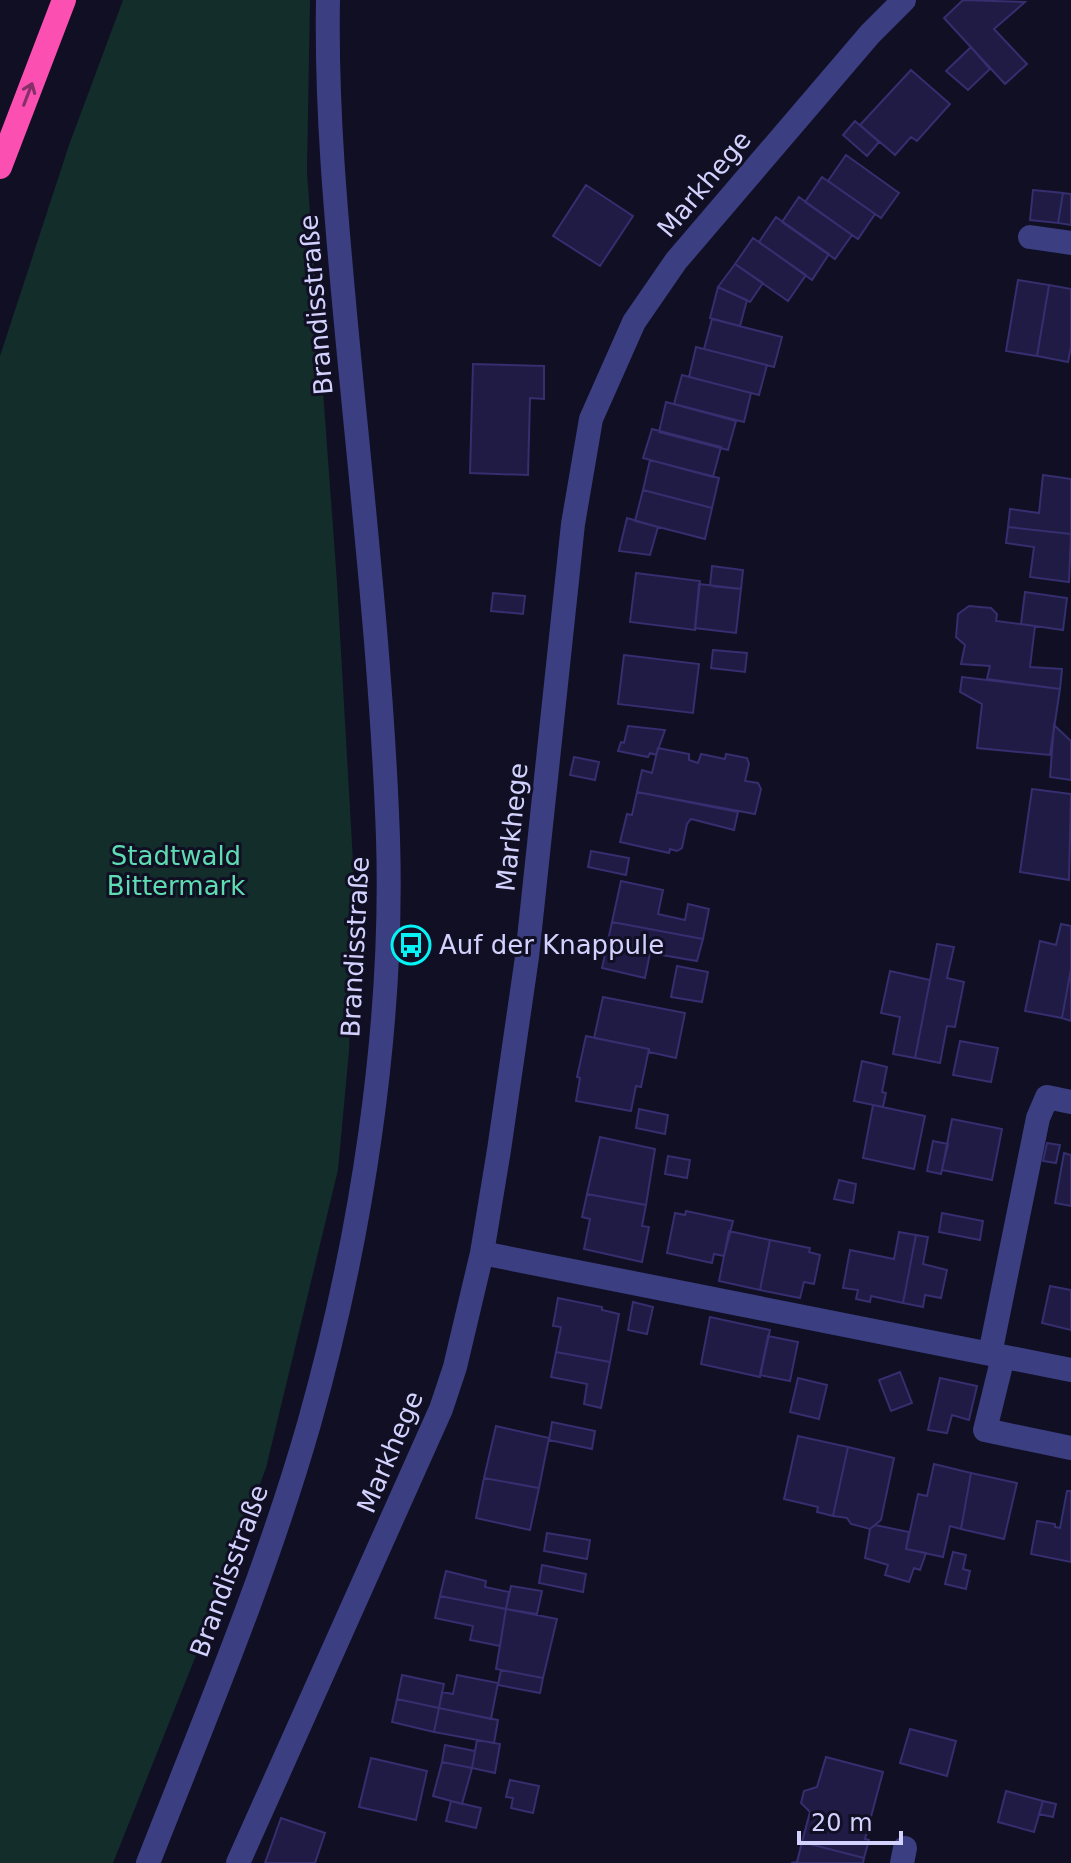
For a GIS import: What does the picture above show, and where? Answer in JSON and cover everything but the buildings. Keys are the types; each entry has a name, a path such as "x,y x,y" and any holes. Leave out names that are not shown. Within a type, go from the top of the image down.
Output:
{"highway":[{"path":"0,167 64,0"}],"street":[{"name":"Brandisstraße","path":"148,1863 233,1648 309,1424 337,1313 376,1085 386,942 388,841 375,632 333,180 328,0"},
{"name":"Markhege","path":"238,1863 441,1409 455,1367 482,1253 527,957 573,524 591,419 634,322 676,261 850,57 904,0"},
{"path":"1030,237 1071,243"},
{"path":"1071,1102 1047,1097 1038,1118 985,1430 1071,1448"},
{"path":"482,1253 1071,1370"}],"green space":[{"name":"Stadtwald Bittermark","path":"123,0 310,0 307,172 337,582 355,896 349,1051 338,1170 266,1468 207,1628 113,1863 0,1863 0,356 69,145"}],"place":[{"name":"Auf der Knappule","path":"411,945"}]}
